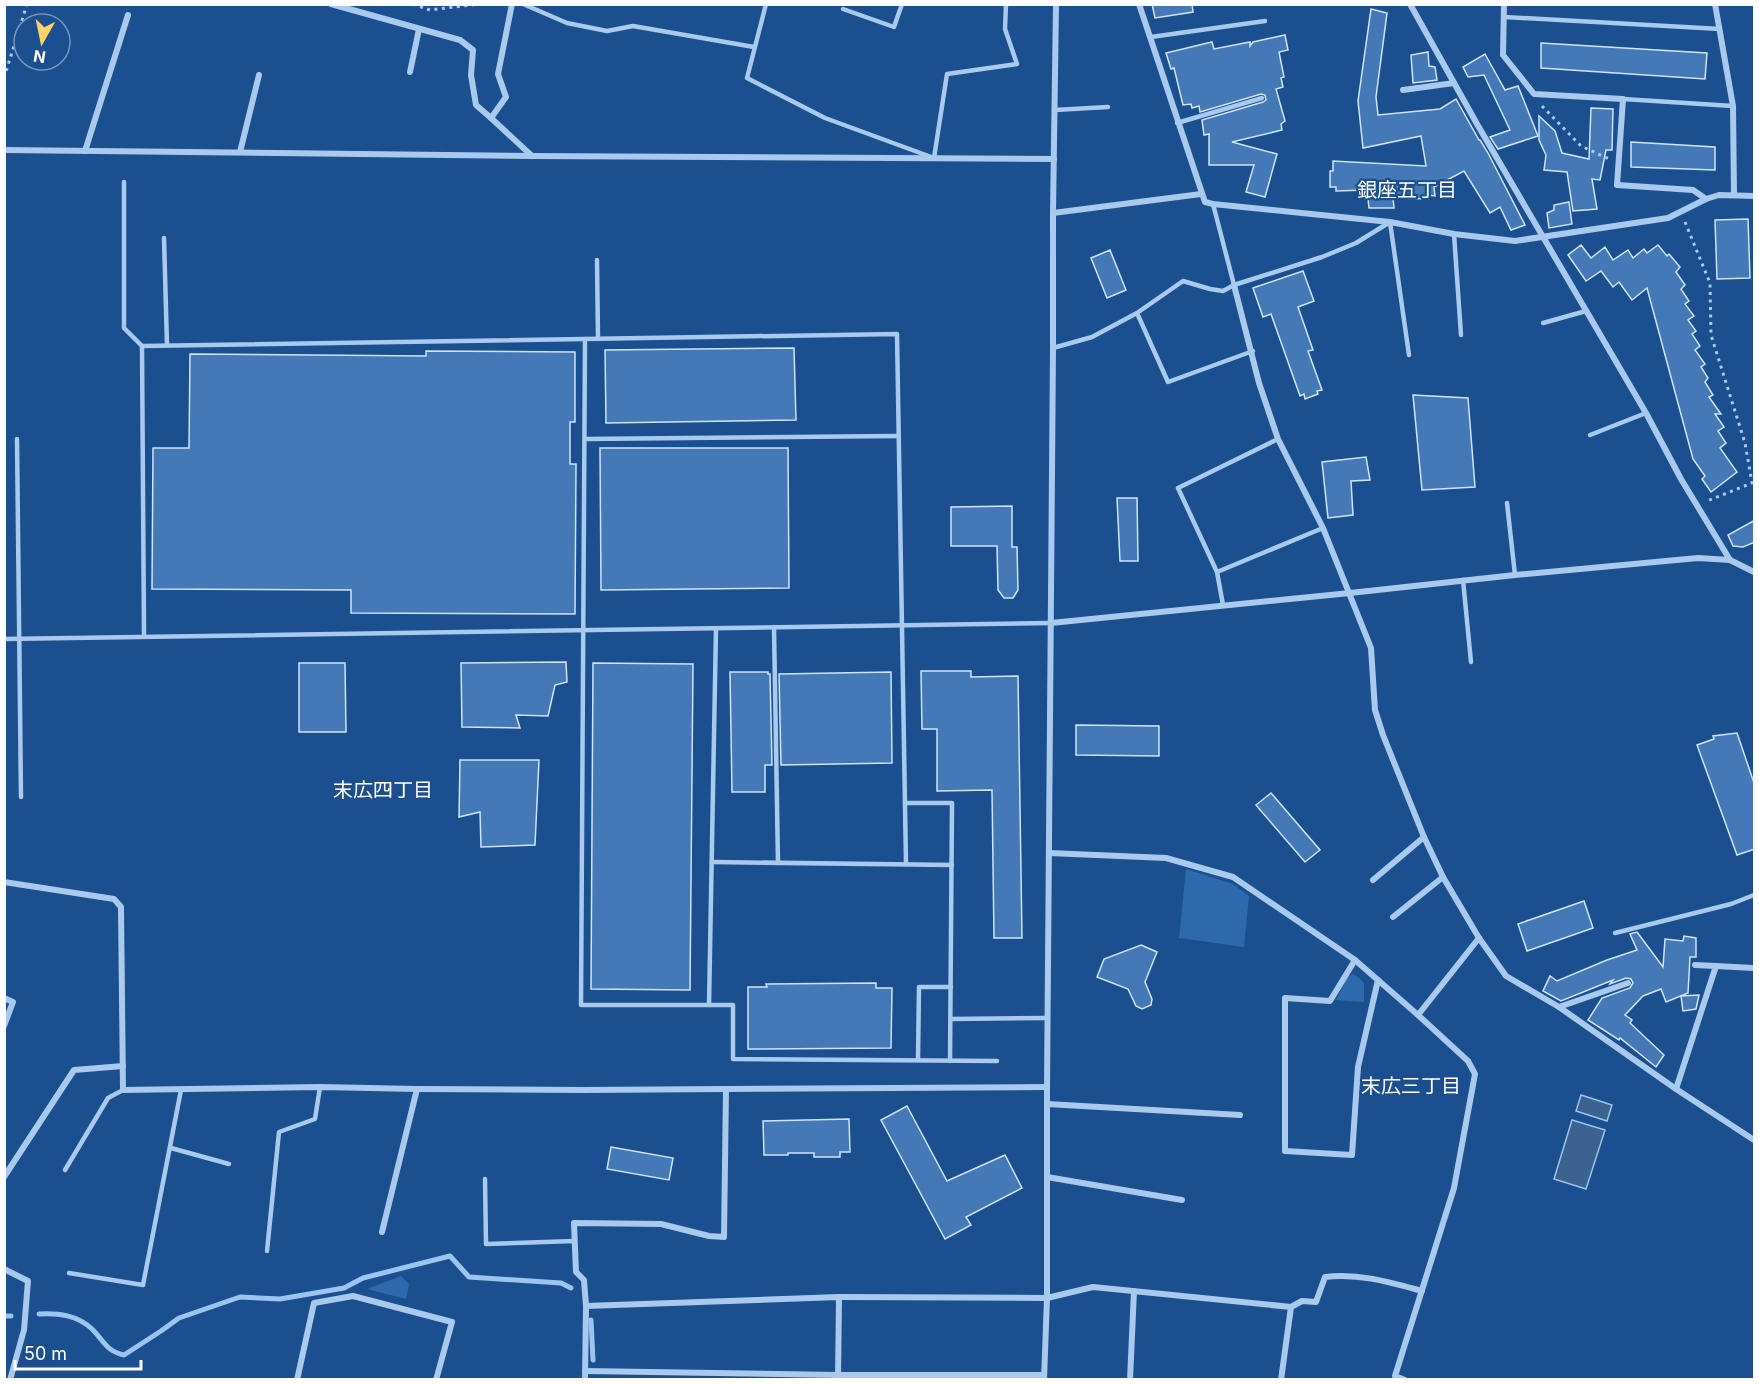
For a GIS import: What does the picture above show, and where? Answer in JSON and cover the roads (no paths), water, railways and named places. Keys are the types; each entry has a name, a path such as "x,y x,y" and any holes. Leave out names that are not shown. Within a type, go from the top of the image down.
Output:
{"street":[{"path":"331,4 460,40 473,50 471,75 476,105 532,156"},
{"path":"491,118 506,97 498,74 512,4"},
{"path":"585,1371 838,1377 1044,1377 1047,1298 1047,1018 1056,4"},
{"path":"1139,4 1205,202 1390,222 1515,242 1668,218 1719,195 1755,196"},
{"path":"1410,4 1730,560"},
{"path":"1504,4 1503,55 1534,94 1623,99 1617,185 1694,190 1706,199"},
{"path":"1715,4 1733,106 1734,194"},
{"path":"85,151 128,15"},
{"path":"410,72 419,29"},
{"path":"240,152 259,75"},
{"path":"1403,90 1454,83"},
{"path":"4,150 1054,159"},
{"path":"1053,213 1201,194"},
{"path":"1234,285 1260,383 1278,439 1323,528 1371,648 1375,710 1383,735 1424,837 1443,877 1479,938 1506,976 1559,1007 1676,1089 1755,1140"},
{"path":"1051,623 1515,574 1698,558 1730,560 1755,572"},
{"path":"1373,880 1424,837"},
{"path":"1049,853 1166,858 1233,877 1354,960 1468,1061 1475,1074 1454,1188 1395,1376 1405,1380"},
{"path":"1393,917 1443,877"},
{"path":"4,882 114,899 121,908 123,1090 320,1087 726,1089 1047,1087"},
{"path":"1418,1015 1479,938"},
{"path":"1354,960 1330,1001 1285,998 1285,1151 1352,1155 1358,1067 1378,980"},
{"path":"1695,965 1752,968"},
{"path":"1676,1089 1716,966"},
{"path":"1559,1007 1628,983"},
{"path":"4,998 13,1002 4,1026"},
{"path":"4,1177 74,1070 123,1066"},
{"path":"382,1232 417,1089"},
{"path":"585,1380 586,1306 584,1280 576,1272 574,1223 660,1224 709,1236 724,1237 726,1089"},
{"path":"1047,1104 1240,1115"},
{"path":"1047,1177 1182,1200"},
{"path":"4,1269 28,1281 24,1330 10,1380"},
{"path":"586,1306 839,1297 1047,1298 1094,1287 1291,1307 1302,1301 1316,1302 1325,1277 1345,1275 1422,1291"},
{"path":"1130,1380 1134,1291"},
{"path":"297,1380 314,1304 353,1296 452,1323 436,1380"},
{"path":"838,1377 839,1297"},
{"path":"1281,1380 1291,1307"}],"lane":[{"path":"523,4 567,23 607,32 633,26 754,46"},
{"path":"766,4 747,78 825,118 934,158 947,74 1017,63 1005,28 1006,4"},
{"path":"843,9 894,27 902,4"},
{"path":"1504,17 1720,29"},
{"path":"1151,37 1265,21"},
{"path":"1177,123 1262,98"},
{"path":"1623,99 1733,106"},
{"path":"1054,110 1108,107"},
{"path":"124,182 124,328 141,346 144,636"},
{"path":"1213,204 1234,285"},
{"path":"1053,348 1092,337 1137,313 1183,281 1223,291 1234,285 1322,257 1356,243 1390,222 1409,355"},
{"path":"1454,234 1461,335"},
{"path":"164,238 167,345"},
{"path":"597,260 598,339"},
{"path":"1543,323 1586,311"},
{"path":"1137,313 1168,382 1252,351"},
{"path":"141,346 897,334 906,864"},
{"path":"585,339 581,1005 733,1005 733,1059 997,1061"},
{"path":"1590,435 1646,413"},
{"path":"585,439 898,436"},
{"path":"17,439 21,797"},
{"path":"1224,606 1217,572 1178,488 1278,439"},
{"path":"1507,503 1515,574"},
{"path":"1217,572 1323,528"},
{"path":"1463,580 1471,662"},
{"path":"4,639 1051,623"},
{"path":"774,627 778,863"},
{"path":"709,1005 716,628"},
{"path":"905,803 952,803 950,1061"},
{"path":"712,862 952,865"},
{"path":"1615,933 1731,904 1755,895"},
{"path":"918,1060 919,987 951,987"},
{"path":"951,1019 1047,1018"},
{"path":"267,1251 279,1132 315,1119 320,1087"},
{"path":"64,1170 108,1098 123,1090"},
{"path":"69,1273 143,1286 181,1090"},
{"path":"171,1148 228,1164"},
{"path":"485,1179 486,1244 574,1241"}],"waterway":[{"path":"39,1314 74,1318 92,1329 109,1348 124,1355 179,1318 240,1297 280,1299 344,1288 363,1278 450,1256 469,1277 561,1283 571,1288"},
{"path":"4,1316 11,1316"},
{"path":"591,1320 593,1360"}],"district":[{"name":"銀座五丁目","path":"1407,190"},
{"name":"末広四丁目","path":"383,790"},
{"name":"末広三丁目","path":"1411,1086"}]}
